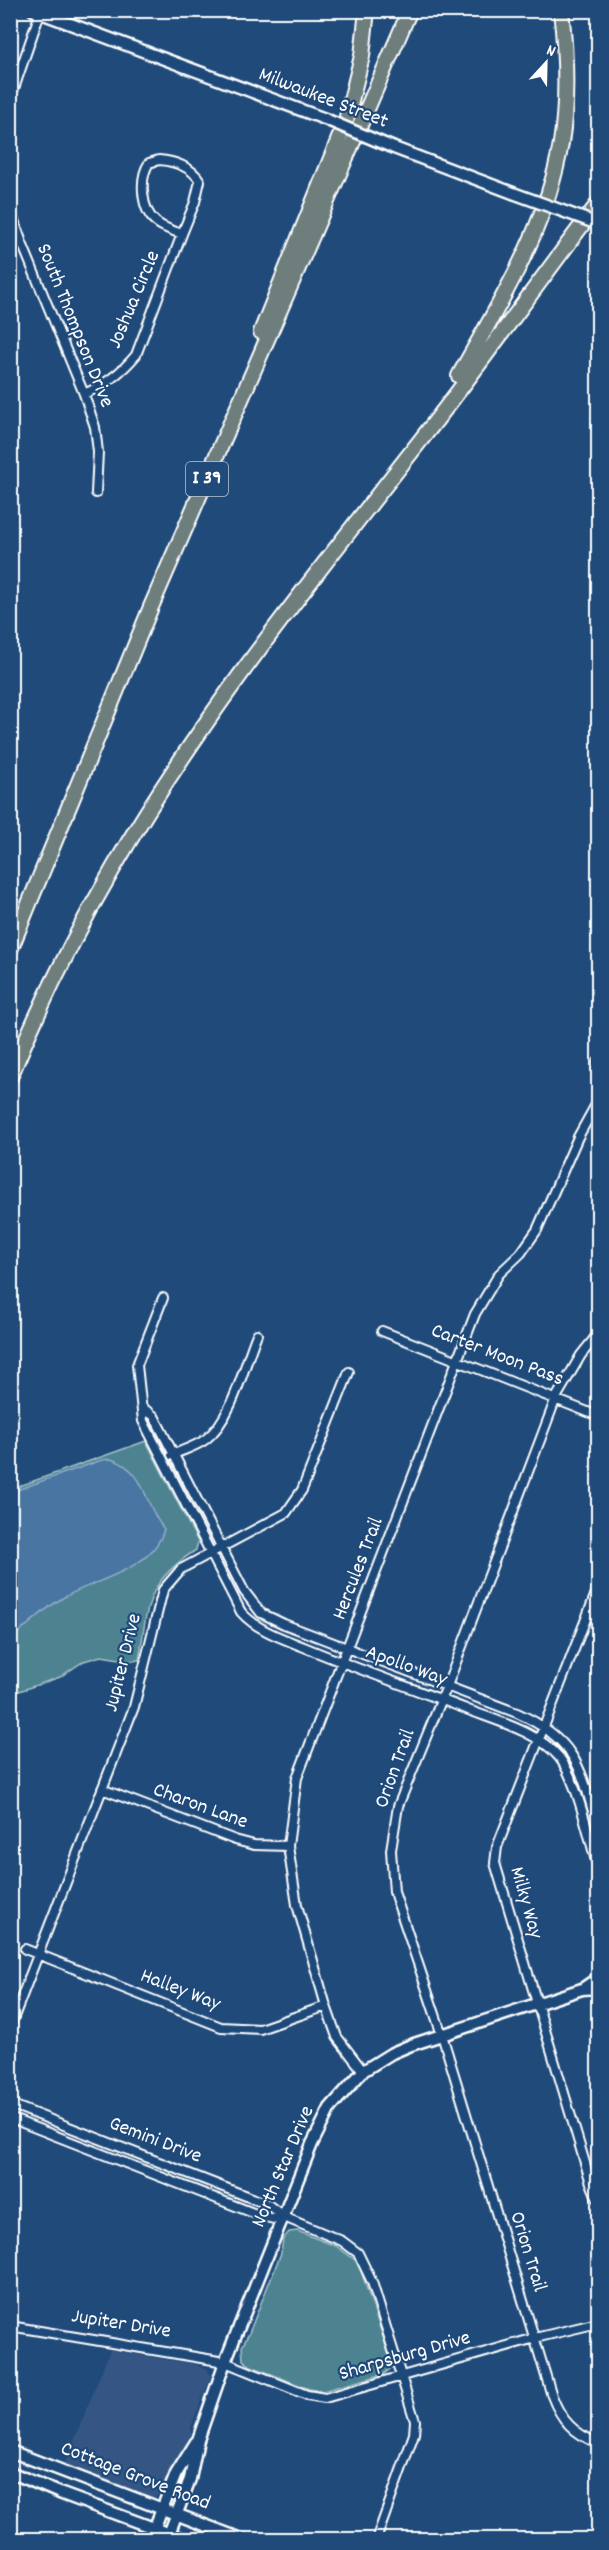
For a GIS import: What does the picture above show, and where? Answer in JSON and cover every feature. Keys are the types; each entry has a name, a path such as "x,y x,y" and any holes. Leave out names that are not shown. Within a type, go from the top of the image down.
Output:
{"highway":[{"path":"151,608 345,121 362,56 367,10"},
{"name":"I 39","path":"10,950 151,608 410,10"},
{"path":"435,420 523,259 555,174 561,142 566,74 561,10"},
{"path":"10,1077 82,926 113,868 189,750 293,605 598,204"}],"street":[{"path":"10,100 38,12"},
{"name":"Milwaukee Street","path":"38,12 598,224"},
{"name":"Joshua Circle","path":"84,394 101,387 124,369 136,355 199,191 200,181 192,171 167,161 155,160 149,164 144,174 146,209 155,222 182,234"},
{"name":"South Thompson Drive","path":"10,209 95,427 98,452 96,493"},
{"path":"10,247 22,243"},
{"path":"598,1062 598,1077"},
{"name":"Hercules Trail","path":"363,2071 337,2037 297,1905 288,1846 297,1778 475,1314 499,1274 521,1253 537,1230 578,1137 598,1101"},
{"name":"Apollo Way","path":"164,1298 137,1365 143,1421 236,1604 251,1623 342,1663 505,1724 539,1741 559,1758 566,1769 598,1868"},
{"name":"Carter Moon Pass","path":"382,1331 598,1416"},
{"path":"164,1459 206,1438 221,1421 233,1399 257,1334"},
{"name":"Orion Trail","path":"598,1334 581,1355 556,1398 447,1686 398,1806 391,1850 394,1892 442,2035 560,2414 572,2428 598,2443"},
{"name":"Jupiter Drive","path":"10,2027 140,1689 154,1618 163,1590 181,1569 286,1513 302,1490 349,1372"},
{"name":"Apollo Way","path":"143,1408 154,1416 249,1600 261,1613 528,1718 544,1728 561,1740 577,1762 598,1829"},
{"name":"Milky Way","path":"598,1588 497,1847 495,1863 598,2200"},
{"name":"Charon Lane","path":"102,1789 235,1840 254,1845 288,1846"},
{"name":"Halley Way","path":"25,1949 221,2027 260,2028 326,2006"},
{"name":"North Star Drive","path":"582,1989 598,1978"},
{"name":"North Star Drive","path":"169,2534 190,2479 198,2440 225,2362 320,2125 330,2108 363,2071 411,2045 582,1989 598,1988"},
{"name":"Gemini Drive","path":"10,2104 267,2204 284,2217 342,2241 357,2253 372,2282 415,2421 414,2434 376,2540"},
{"name":"Gemini Drive","path":"10,2118 261,2216 274,2219 284,2217"},
{"name":"Sharpsburg Drive","path":"225,2362 319,2398 345,2394 402,2375 598,2323"},
{"name":"Jupiter Drive","path":"10,2326 225,2362"},
{"name":"North Star Drive","path":"154,2529 176,2474 198,2440"},
{"name":"Cottage Grove Road","path":"10,2451 244,2540"},
{"name":"Cottage Grove Road","path":"10,2472 186,2540"}],"shaded area":[{"path":"111,1459 123,1464 132,1472 144,1489 157,1520 164,1529 158,1543 148,1555 135,1564 55,1603 11,1638 11,1492 102,1460"},
{"path":"110,2350 193,2364 207,2369 211,2376 191,2427 187,2447 171,2468 161,2492 152,2499 64,2466"}],"green space":[{"path":"146,1441 198,1542 196,1550 167,1573 152,1597 139,1660 101,1656 84,1661 60,1677 11,1694 11,1489"},
{"path":"297,2231 336,2246 358,2262 391,2361 390,2369 384,2374 323,2391 309,2389 251,2366 243,2360 242,2347 281,2253 283,2239 289,2232"}]}
